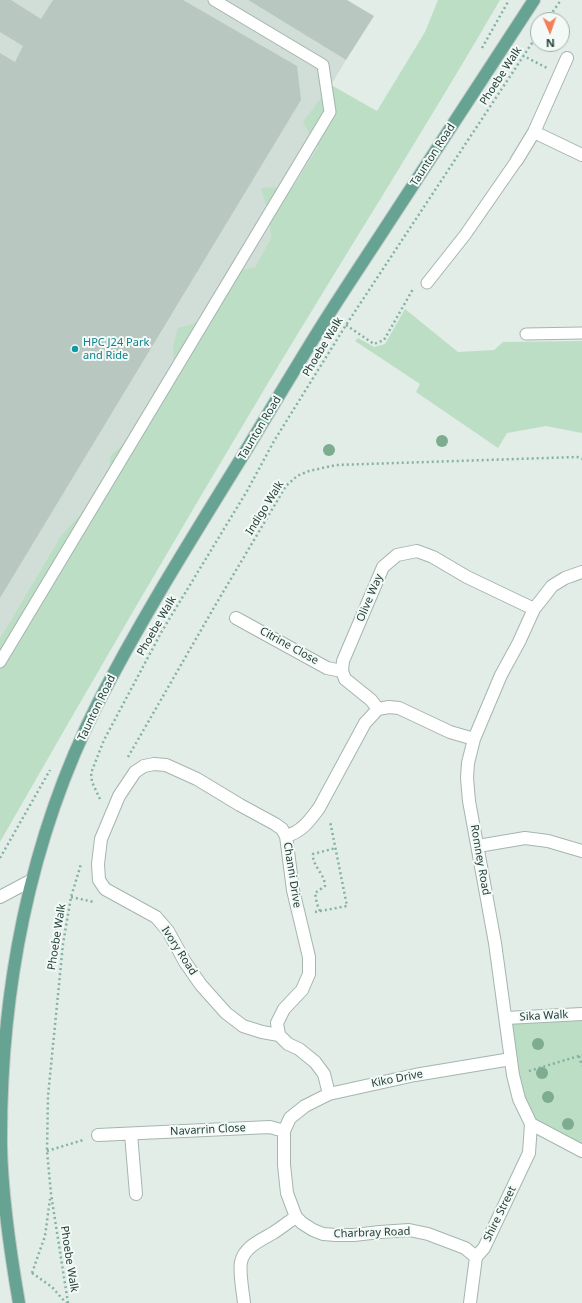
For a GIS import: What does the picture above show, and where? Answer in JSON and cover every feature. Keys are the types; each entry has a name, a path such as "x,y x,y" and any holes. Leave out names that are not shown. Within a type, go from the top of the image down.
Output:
{"main road":[{"name":"Taunton Road","path":"19,1303 6,1221 1,1146 1,1080 6,1018 16,947 32,880 48,823 71,763 98,704 160,590 324,323 534,0"}],"street":[{"path":"517,160 534,132 567,58"},
{"path":"534,132 582,155"},
{"name":"Olive Way","path":"342,671 343,661 383,567 397,555 417,551 433,557 468,577 534,609"},
{"name":"Romney Road","path":"531,1124 519,1099 513,1075 496,943 469,801 467,778 468,763 474,739 501,676 534,609 552,586 565,578 582,572"},
{"name":"Citrine Close","path":"236,618 327,668 342,671"},
{"path":"342,671 345,679 371,700 378,709 389,707 400,708 450,732 474,739"},
{"name":"Channi Drive","path":"278,1035 277,1023 284,1009 302,990 310,974 309,957 293,890 286,836 301,829 310,821 319,808 366,723 378,709"},
{"name":"Ivory Road","path":"278,1035 244,1026 226,1013 197,979 185,962 168,931 156,917 105,890 99,880 98,864 101,839 119,796 135,772 144,766 154,764 166,765 197,779 275,824 282,829 286,836"},
{"path":"478,846 525,838 548,841 582,851"},
{"path":"0,897 32,880"},
{"name":"Sika Walk","path":"506,1018 582,1014"},
{"path":"278,1035 288,1044 299,1049 315,1062 324,1074 329,1094"},
{"name":"Kiko Drive","path":"290,1118 305,1106 329,1094 415,1075 511,1059"},
{"name":"Charbray Road","path":"290,1118 284,1131 284,1165 287,1193 296,1216 302,1223 323,1234 354,1235 410,1230 428,1234 465,1248 476,1257"},
{"path":"531,1124 582,1151"},
{"name":"Shire Street","path":"470,1303 476,1257 484,1248 529,1153 531,1124"},
{"name":"Navarrin Close","path":"98,1135 270,1127 284,1131"},
{"path":"131,1134 136,1194"},
{"path":"244,1303 241,1262 247,1250 296,1216"}],"lane":[{"path":"0,662 330,112 323,65 214,0"},
{"path":"427,283 465,235 517,160"},
{"path":"526,334 582,333"}],"path":[{"path":"553,12 561,0"},
{"path":"489,36 522,56 560,75"},
{"name":"Phoebe Walk","path":"101,800 92,782 91,773 104,740 162,631 247,491 274,441 346,325 530,45"},
{"path":"346,325 374,344 384,340 413,289 427,283"},
{"name":"Indigo Walk","path":"130,752 282,492 297,476 309,471 336,465 577,457 582,459"},
{"path":"299,916 347,906 328,813 319,808"},
{"path":"320,911 316,904 315,893 325,886 325,882 314,861 313,854 336,848"},
{"name":"Phoebe Walk","path":"67,1303 51,1194 47,1151 48,1096 63,944 71,896 81,863"},
{"path":"513,1075 580,1056 582,1066"},
{"path":"47,1151 98,1135"},
{"path":"51,1194 45,1236 32,1273 52,1287 67,1303"}],"shaded area":[{"name":"HPC J24 Park and Ride","path":"0,0 248,0 346,60 331,85 318,147 293,187 267,209 271,238 255,267 225,273 140,432 110,456 110,478 92,502 62,534 0,638"}],"green space":[{"path":"438,0 500,0 234,440 0,842 0,638 62,534 92,502 110,478 110,456 140,432 174,367 173,347 178,328 200,322 225,273 255,267 271,238 267,209 261,188 293,187 318,147 303,122 331,85 377,111 425,32"},
{"path":"405,309 458,352 494,350 503,342 582,341 582,433 546,426 507,433 498,448 416,392 420,384 355,341 358,338 374,347 385,344"},
{"path":"582,1014 582,1151 531,1124 524,1112 506,1018"}],"building":[{"name":"HPC J24 Park and Ride","path":"0,0 11,0 41,19 53,0 183,0 297,66 301,100 0,598 0,53 15,62 23,46 0,32"},
{"path":"248,0 347,0 374,16 346,60"}],"place":[{"name":"HPC J24 Park and Ride","path":"75,349"}]}
